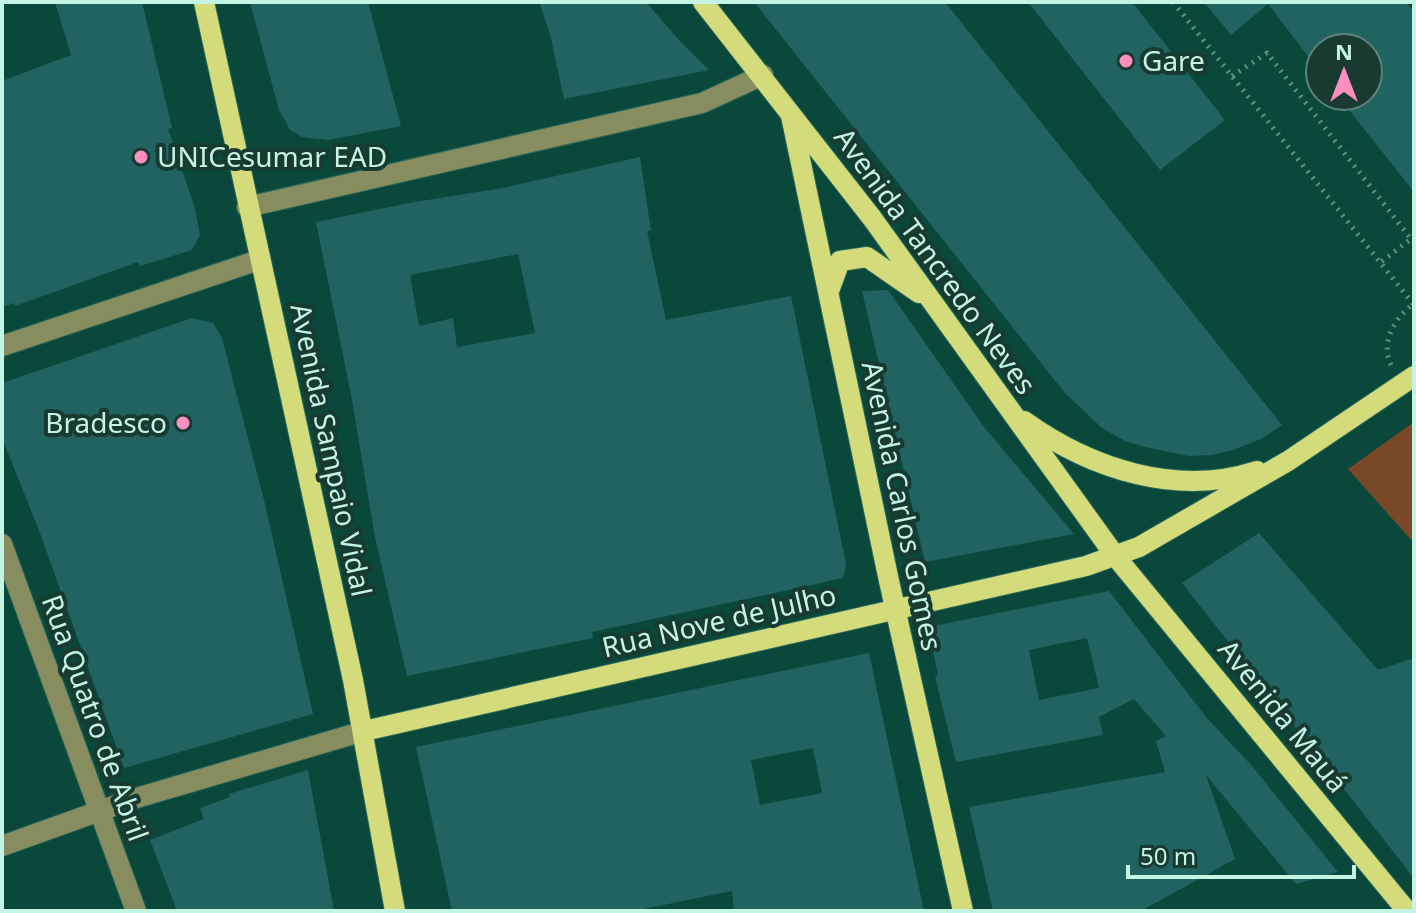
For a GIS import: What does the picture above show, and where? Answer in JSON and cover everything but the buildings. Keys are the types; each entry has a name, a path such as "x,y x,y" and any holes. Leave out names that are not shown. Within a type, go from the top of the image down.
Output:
{"main road":[{"name":"Avenida Sampaio Vidal","path":"204,2 364,731 395,911"},
{"name":"Avenida Tancredo Neves","path":"703,2 872,218 1116,557"},
{"name":"Avenida Carlos Gomes","path":"791,112 963,911"},
{"path":"828,294 840,261 867,257 932,303"},
{"name":"Rua Nove de Julho","path":"364,731 1116,557 1139,547 1288,461 1414,376"},
{"path":"1008,408 1067,447 1148,478 1187,482 1213,480 1242,476 1288,461"},
{"name":"Avenida Mauá","path":"1116,557 1407,911"}],"street":[{"path":"247,207 702,103 763,75"},
{"path":"2,346 259,260"},
{"name":"Rua Quatro de Abril","path":"2,544 136,911"},
{"name":"Rua Nove de Julho","path":"2,846 98,811 364,731"}],"path":[{"path":"1175,3 1414,304 1401,314 1388,341 1388,358 1394,370"},
{"path":"1232,76 1267,53 1413,239 1381,262"}],"shaded area":[{"path":"1414,422 1414,543 1348,469"}],"place":[{"name":"Gare","path":"1126,61"},
{"name":"UNICesumar EAD","path":"141,157"},
{"name":"Bradesco","path":"183,423"}]}
